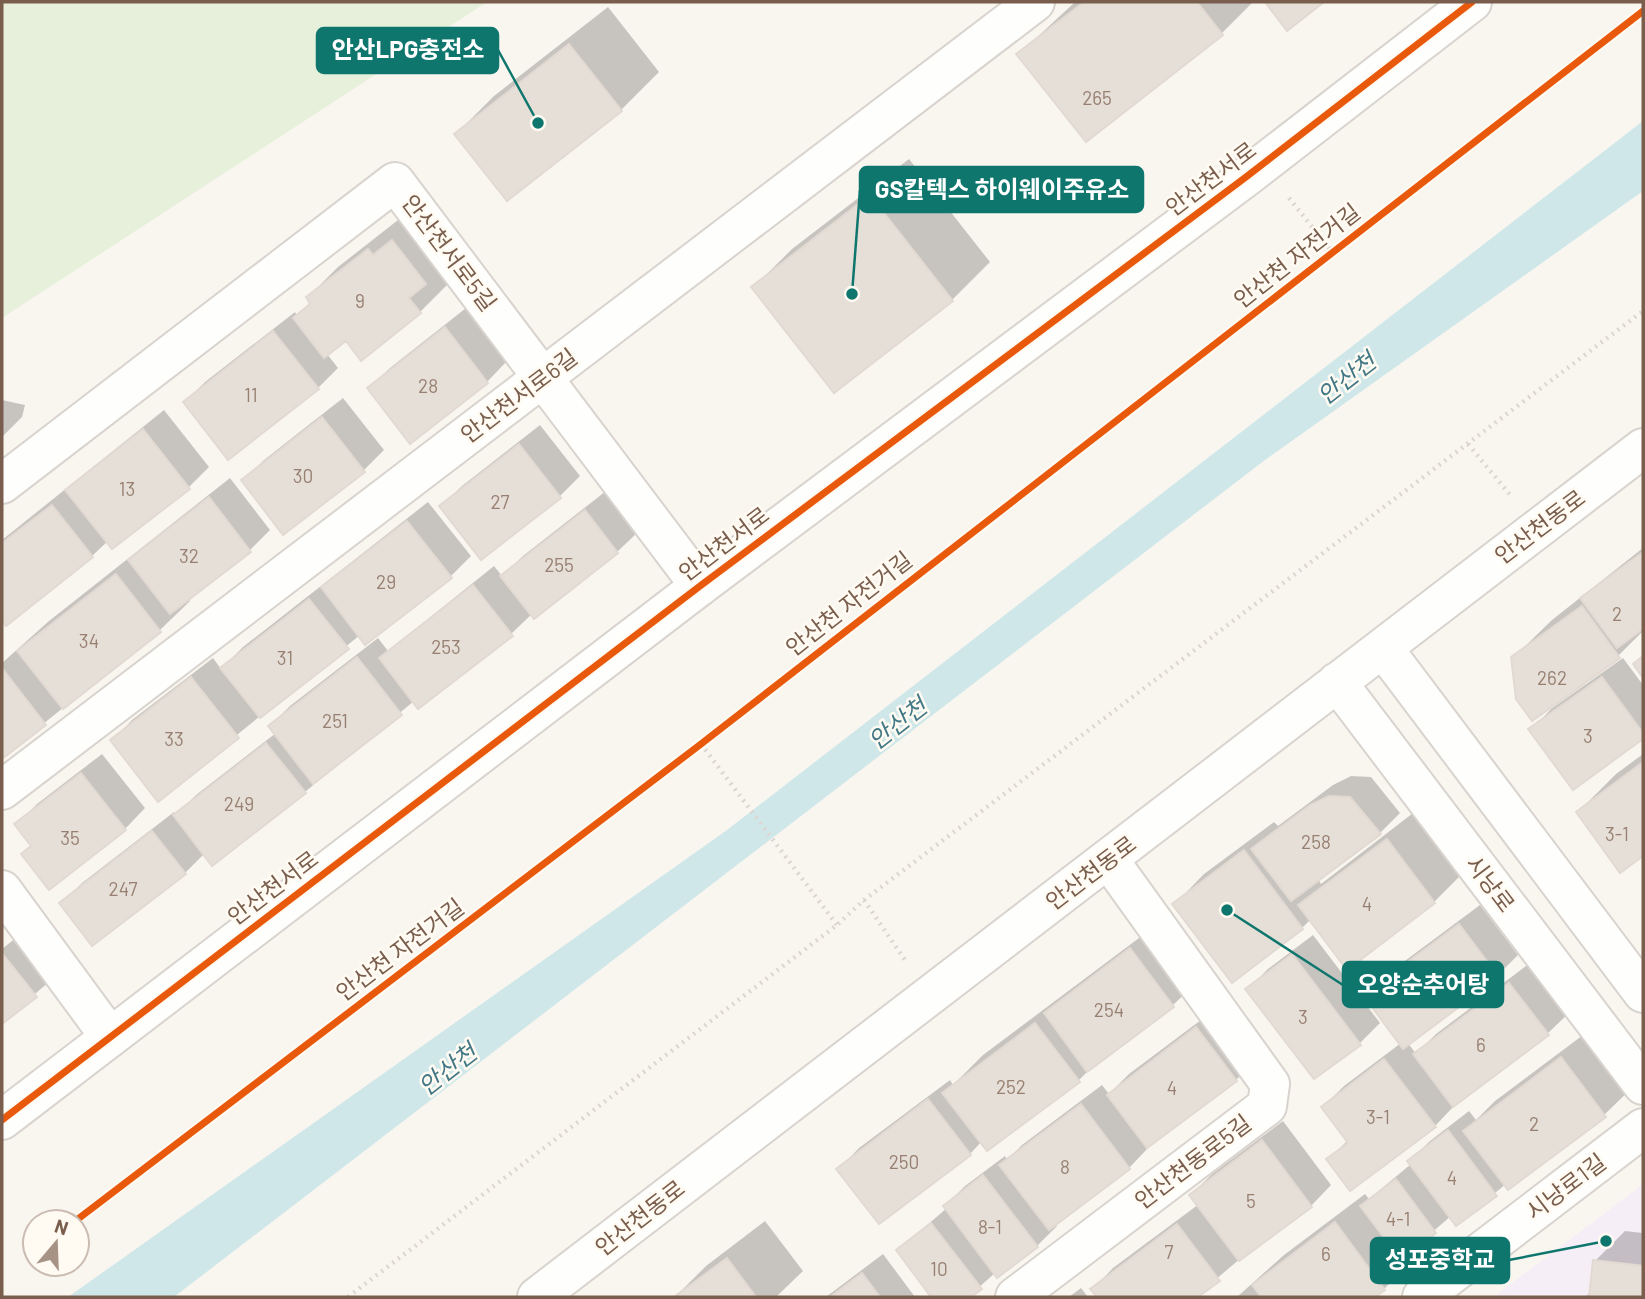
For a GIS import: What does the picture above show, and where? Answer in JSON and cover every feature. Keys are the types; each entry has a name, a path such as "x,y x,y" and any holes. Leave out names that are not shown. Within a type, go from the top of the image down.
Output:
{"street":[{"name":"안산천서로6길","path":"2,790 1035,2"},
{"name":"안산천서로","path":"2,1120 700,586 1263,164 1472,2"},
{"name":"안산천서로5길","path":"2,484 395,182 700,586"},
{"name":"안산천동로","path":"537,1297 1643,448"},
{"path":"1383,648 1643,993"},
{"name":"시낭로","path":"1337,682 1643,1085"},
{"name":"안산천동로5길","path":"1015,1297 1267,1106 1270,1084 1109,860"},
{"path":"2,890 110,1037"},
{"name":"시낭로1길","path":"1422,1297 1643,1128"}],"path":[{"path":"1263,164 1332,253"},
{"path":"348,1297 837,925 864,900 1643,311"},
{"path":"1468,444 1539,529"},
{"path":"690,752 712,735"},
{"path":"701,744 837,925"},
{"path":"864,900 930,995"}],"shaded area":[{"path":"1643,1184 1643,1297 1493,1297"}],"green space":[{"path":"2,2 487,2 2,318"}],"water":[{"name":"안산천","path":"1643,121 1643,191 1265,460 174,1297 68,1297 727,830"}],"building":[{"path":"1084,2 1197,2 1223,35 1086,142 1016,54"},
{"path":"1265,2 1324,2 1287,31"},
{"path":"569,44 622,111 507,201 454,134"},
{"path":"870,195 953,301 834,393 751,287"},
{"path":"392,240 426,284 409,298 421,313 361,361 346,341 324,358 293,318 310,304 306,297 368,249 373,255"},
{"path":"445,327 488,383 410,444 367,388"},
{"path":"273,331 319,389 228,460 183,402"},
{"path":"322,417 365,472 283,535 241,480"},
{"path":"143,429 190,489 112,549 65,490"},
{"path":"519,444 561,498 481,560 439,506"},
{"path":"209,497 251,552 170,614 128,560"},
{"path":"52,505 93,557 6,626 2,621 2,543"},
{"path":"585,510 618,553 534,619 500,576"},
{"path":"407,521 452,578 365,645 321,587"},
{"path":"1643,552 1643,629 1617,648 1580,598"},
{"path":"116,574 161,632 63,709 17,651"},
{"path":"473,585 513,636 418,709 379,658"},
{"path":"309,599 349,649 260,718 220,668"},
{"path":"1582,606 1620,658 1532,721 1516,699 1511,657"},
{"path":"1643,656 1643,678 1633,664"},
{"path":"357,657 402,715 313,784 268,726"},
{"path":"2,668 46,725 2,759"},
{"path":"191,677 239,738 158,802 110,740"},
{"path":"1602,677 1643,733 1643,739 1573,790 1528,729"},
{"path":"266,743 306,793 212,866 173,815"},
{"path":"1643,762 1643,856 1620,873 1576,812"},
{"path":"81,773 126,830 49,890 21,854 31,846 14,824"},
{"path":"1329,796 1350,797 1381,834 1291,901 1251,849 1310,805"},
{"path":"152,831 186,874 92,946 59,903"},
{"path":"1387,839 1435,903 1347,970 1298,905"},
{"path":"1244,850 1303,929 1232,983 1172,904"},
{"path":"1459,924 1499,977 1403,1049 1363,995"},
{"path":"1130,948 1174,1007 1087,1072 1044,1013"},
{"path":"2,953 37,997 2,1024"},
{"path":"1292,954 1361,1045 1314,1079 1245,989"},
{"path":"1509,983 1549,1035 1453,1107 1413,1054"},
{"path":"1035,1023 1080,1082 987,1151 942,1093"},
{"path":"1196,1027 1237,1081 1147,1148 1107,1095"},
{"path":"1561,1057 1606,1117 1508,1190 1463,1131"},
{"path":"1384,1059 1436,1127 1350,1191 1326,1159 1348,1143 1321,1107"},
{"path":"928,1099 971,1155 879,1224 836,1169"},
{"path":"1081,1104 1130,1169 1049,1230 999,1165"},
{"path":"1448,1130 1497,1196 1456,1226 1407,1161"},
{"path":"1262,1140 1312,1207 1239,1261 1189,1195"},
{"path":"983,1175 1038,1247 997,1278 943,1206"},
{"path":"1396,1179 1436,1233 1401,1260 1360,1206"},
{"path":"1335,1222 1385,1290 1375,1297 1261,1297 1252,1285"},
{"path":"931,1223 982,1289 971,1297 931,1297 896,1250"},
{"path":"1177,1224 1220,1281 1198,1297 1097,1297 1090,1289"},
{"path":"727,1258 756,1297 674,1297"},
{"path":"1593,1260 1643,1266 1643,1297 1589,1297"},
{"path":"862,1273 880,1297 830,1297"}],"cycle path":[{"path":"2,1120 700,586 1246,177 1472,2"},
{"name":"안산천 자전거길","path":"91,1209 701,744 1643,11"}],"place":[{"name":"안산LPG충전소","path":"538,123"},
{"name":"GS칼텍스 하이웨이주유소","path":"852,294"},
{"name":"오양순추어탕","path":"1227,910"},
{"name":"성포중학교","path":"1606,1241"}]}
